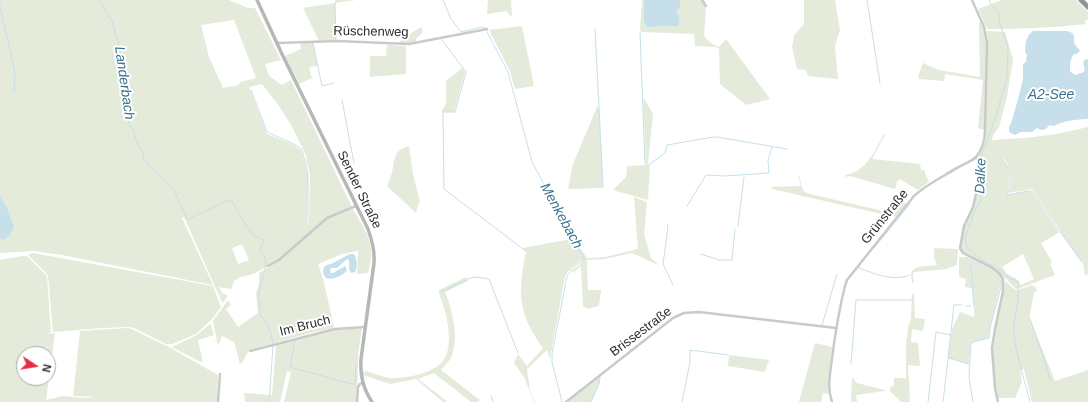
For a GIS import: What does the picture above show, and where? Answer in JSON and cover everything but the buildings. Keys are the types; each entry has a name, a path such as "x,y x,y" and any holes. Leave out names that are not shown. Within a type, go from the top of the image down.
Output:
{"highway":[{"path":"1081,0 1088,7"}],"main road":[{"name":"Sender Straße","path":"257,0 368,229 373,243 374,263 360,371 362,383 372,402"}],"street":[{"path":"702,0 706,6"},
{"path":"972,0 984,27 987,43 985,136 982,148 976,157 978,172 976,194 973,207 964,226 960,248 963,254 991,267 999,273 1003,279 1003,291 992,342 994,380 998,402"},
{"name":"Rüschenweg","path":"277,44 337,41 409,44 486,29"},
{"name":"Grünstraße","path":"832,402 829,394 829,381 836,328 847,280 914,196 930,184 976,157"},
{"path":"268,266 282,258 327,218 356,206"},
{"name":"Brissestraße","path":"566,402 668,322 684,313 699,312 836,328"},
{"name":"Im Bruch","path":"250,351 335,329 366,327"},
{"path":"218,402 220,374"},
{"path":"357,402 358,388 362,383"}],"green space":[{"path":"0,0 229,0 248,8 255,8 281,60 265,64 269,76 282,85 291,80 352,207 325,218 279,260 253,274 238,278 234,281 231,289 219,287 222,293 227,295 223,303 184,217 182,218 213,285 62,255 34,251 0,253 0,238 3,240 14,226 0,194","holes":["234,20 256,78 240,82 239,85 223,88 209,57 201,25","262,84 279,106 304,150 310,175 309,224 307,224 308,176 301,150 292,144 267,134 249,87","242,244 249,260 238,264 232,248"]},
{"path":"335,0 356,0 335,3"},
{"path":"488,0 511,0 512,16 506,11 487,14"},
{"path":"642,0 644,0 643,18 647,27 678,26 680,23 677,10 680,8 680,0 701,0 706,7 704,36 719,47 726,39 770,99 746,105 720,84 719,49 716,47 695,46 694,34 641,32"},
{"path":"804,0 835,0 840,30 835,46 838,79 808,76 806,70 797,69 792,47 794,35 804,24"},
{"path":"1002,0 1076,0 1088,12 1088,20 1085,20 1086,24 987,29 978,9"},
{"path":"335,3 336,40 319,41 303,8"},
{"path":"981,22 986,43 984,130 978,128 983,80 945,74 944,81 919,79 918,76 923,63 939,70 980,77 979,23"},
{"path":"522,26 534,86 515,89 510,71 489,30"},
{"path":"421,27 423,32 416,39 416,43 399,43 402,39"},
{"path":"987,31 1005,32 1013,59 1007,97 999,127 993,135 992,140 1057,134 1088,127 1088,274 1085,275 1083,264 1060,232 1041,243 1052,262 1050,264 1055,275 1017,289 999,272 963,252 961,248 965,226 978,190 982,189 983,176 978,175 977,156 983,148 985,142 988,43","holes":["1001,157 1006,161 1010,173 1011,185 1008,193 1032,189 1061,231 1059,232 1032,192 1028,191 1007,195 1009,175","1023,254 1034,279 1021,285 1018,280 1007,274 1002,267"]},
{"path":"300,43 313,43 318,66 309,67 312,78 299,84 285,56 301,49"},
{"path":"387,45 406,46 406,74 370,77 370,56 386,56"},
{"path":"462,68 465,72 454,112 442,112 446,104 446,81"},
{"path":"643,99 653,114 648,164 650,164 648,200 613,190 626,177 628,166 646,165"},
{"path":"597,107 599,107 603,188 568,189 573,164"},
{"path":"884,134 885,135 872,159 920,164 921,170 924,170 929,182 918,190 900,179 897,182 895,189 850,176 846,177 845,175 859,170 869,160"},
{"path":"409,146 413,174 420,202 416,213 387,186 392,173 395,156 400,150"},
{"path":"798,176 803,190 806,193 883,211 882,214 772,189 772,187 801,186"},
{"path":"892,196 907,204 895,217 886,214"},
{"path":"634,197 647,202 644,234 651,258 658,265 632,253 605,259 587,260 588,290 601,290 599,306 588,309 583,306 581,266 573,273 572,271 582,262 581,260 571,269 565,276 550,359 547,350 527,369 530,391 534,402 524,377 514,363 518,354 527,366 543,348 532,332 523,310 521,282 526,252 522,249 571,239 572,242 575,241 587,258 605,257 638,249"},
{"path":"353,209 366,232 370,244 371,259 368,273 357,274 358,251 342,254 318,264 324,282 334,328 249,350 240,364 234,342 222,336 218,346 213,321 228,300 231,305 226,309 238,327 258,313 256,293 259,284 259,273 279,261 327,219"},
{"path":"934,248 958,249 957,265 947,269 914,272 914,283 912,283 912,271 922,266 937,265 934,258"},
{"path":"33,253 213,286 221,307 211,320 196,334 172,344 166,344 134,328 128,327 53,332 48,275 28,255"},
{"path":"22,256 27,256 47,276 51,333 41,335 55,333 53,346 16,346 16,386 48,386 46,400 62,396 85,398 95,397 73,396 80,331 127,328 169,347 218,375 217,402 0,402 0,260"},
{"path":"959,257 969,257 972,288 965,287 966,279 959,277"},
{"path":"970,258 998,273 1001,282 988,338 973,342 971,344 969,364 948,358 952,329 960,312 974,317"},
{"path":"466,277 468,281 445,292 454,323 455,340 451,357 441,370 480,400 477,402 471,402 434,373 418,379 448,402 443,402 416,379 390,384 363,375 363,372 366,371 387,377 401,378 421,374 439,365 443,361 448,351 449,336 446,314 439,290"},
{"path":"1005,281 1016,290 1032,285 1033,287 1035,286 1037,291 1034,292 1030,319 1055,381 1088,370 1088,402 1032,402 1024,369 1020,370 1022,382 1015,398 998,398 993,348"},
{"path":"912,294 914,294 915,318 925,319 923,331 912,329 911,342 918,343 920,366 908,365 910,402 901,402 890,391 891,386 894,386 894,378 906,378 906,345 911,318"},
{"path":"210,324 214,335 198,340 203,363 172,347 197,335"},
{"path":"362,328 358,355 356,402 284,402 291,372 287,371 280,402 245,402 244,393 272,395 276,345 335,330"},
{"path":"815,343 832,347 828,394 823,393 821,402 799,402"},
{"path":"729,355 769,360 765,372 728,366"},
{"path":"600,376 599,384 591,402 567,402"},
{"path":"852,377 857,383 885,391 856,395 857,402 851,402"}],"water":[{"path":"644,0 680,0 680,8 677,10 680,23 678,26 647,27 643,18"},
{"name":"A2-See","path":"1033,31 1067,31 1074,35 1075,45 1080,50 1078,53 1073,55 1070,62 1070,71 1075,75 1084,72 1084,60 1088,60 1088,119 1070,121 1054,126 1049,125 1046,129 1041,130 1037,128 1032,132 1021,132 1015,135 1009,132 1009,127 1023,80 1023,64 1026,62 1027,54 1025,53 1026,40"},
{"path":"0,194 14,226 10,234 3,240 0,238"},
{"path":"350,254 354,254 356,258 357,265 355,272 351,273 349,268 349,260 347,259 337,268 331,268 330,270 331,273 333,273 345,266 347,270 341,276 329,279 324,276 324,267"}],"waterway":[{"name":"Landerbach","path":"100,0 112,21 118,45 121,49 121,62 123,66 122,82 125,94 124,105 126,107 129,125 133,129 137,143 143,153 144,161 147,162 148,165 174,190 188,219 231,200 251,233 263,240 260,251 264,255 266,265 259,293 260,315 263,317 267,325 273,342 269,402"},
{"name":"Menkebach","path":"443,0 451,19 461,32 482,27 485,28"},
{"path":"867,0 880,83"},
{"name":"Dalke","path":"989,0 999,12 999,21 1008,47 1007,78 995,119 979,160 981,200 965,237 967,248 982,260 1002,271 1008,276 1009,279 1014,279 1018,282 1019,288 1014,332 1018,358 1030,402"},
{"path":"335,3 336,39"},
{"path":"0,7 15,72 14,92"},
{"path":"595,29 603,186"},
{"name":"Menkebach","path":"486,30 508,72 532,162 585,259 576,265 567,276 552,354 552,362 562,402"},
{"path":"640,32 645,164"},
{"path":"442,40 466,72 455,112 443,112 444,189 523,249"},
{"path":"313,43 322,86 334,83"},
{"path":"251,90 267,132 302,149 308,175 308,223"},
{"path":"342,100 354,163"},
{"path":"650,164 665,153 667,145 713,137 787,149"},
{"path":"687,206 706,175 724,176 769,173 768,160 772,147"},
{"path":"1001,158 1006,163 1009,174 1010,186 1007,195 1032,191 1081,261"},
{"path":"946,173 958,166"},
{"path":"738,226 744,177"},
{"path":"874,248 910,204"},
{"path":"667,224 668,227 663,264 673,285"},
{"path":"701,254 719,260 732,260 735,229"},
{"path":"970,260 974,306"},
{"path":"859,266 859,268 871,273 884,276 898,278 910,275"},
{"path":"822,325 837,274"},
{"path":"441,292 468,279 476,277 489,279 518,353"},
{"path":"973,402 969,377 971,344 973,342 989,338 990,328 1001,287 1001,279"},
{"path":"851,364 856,300 913,300"},
{"path":"962,305 954,305 948,358 969,364"},
{"path":"966,306 971,306"},
{"path":"1030,319 1050,380"},
{"path":"928,402 936,332 951,335"},
{"path":"295,341 290,367 354,384 356,365"},
{"path":"682,402 690,362 690,350 728,355"},
{"path":"943,402 948,359"},
{"path":"591,402 599,384 600,377"},
{"path":"491,396 493,402"}]}
